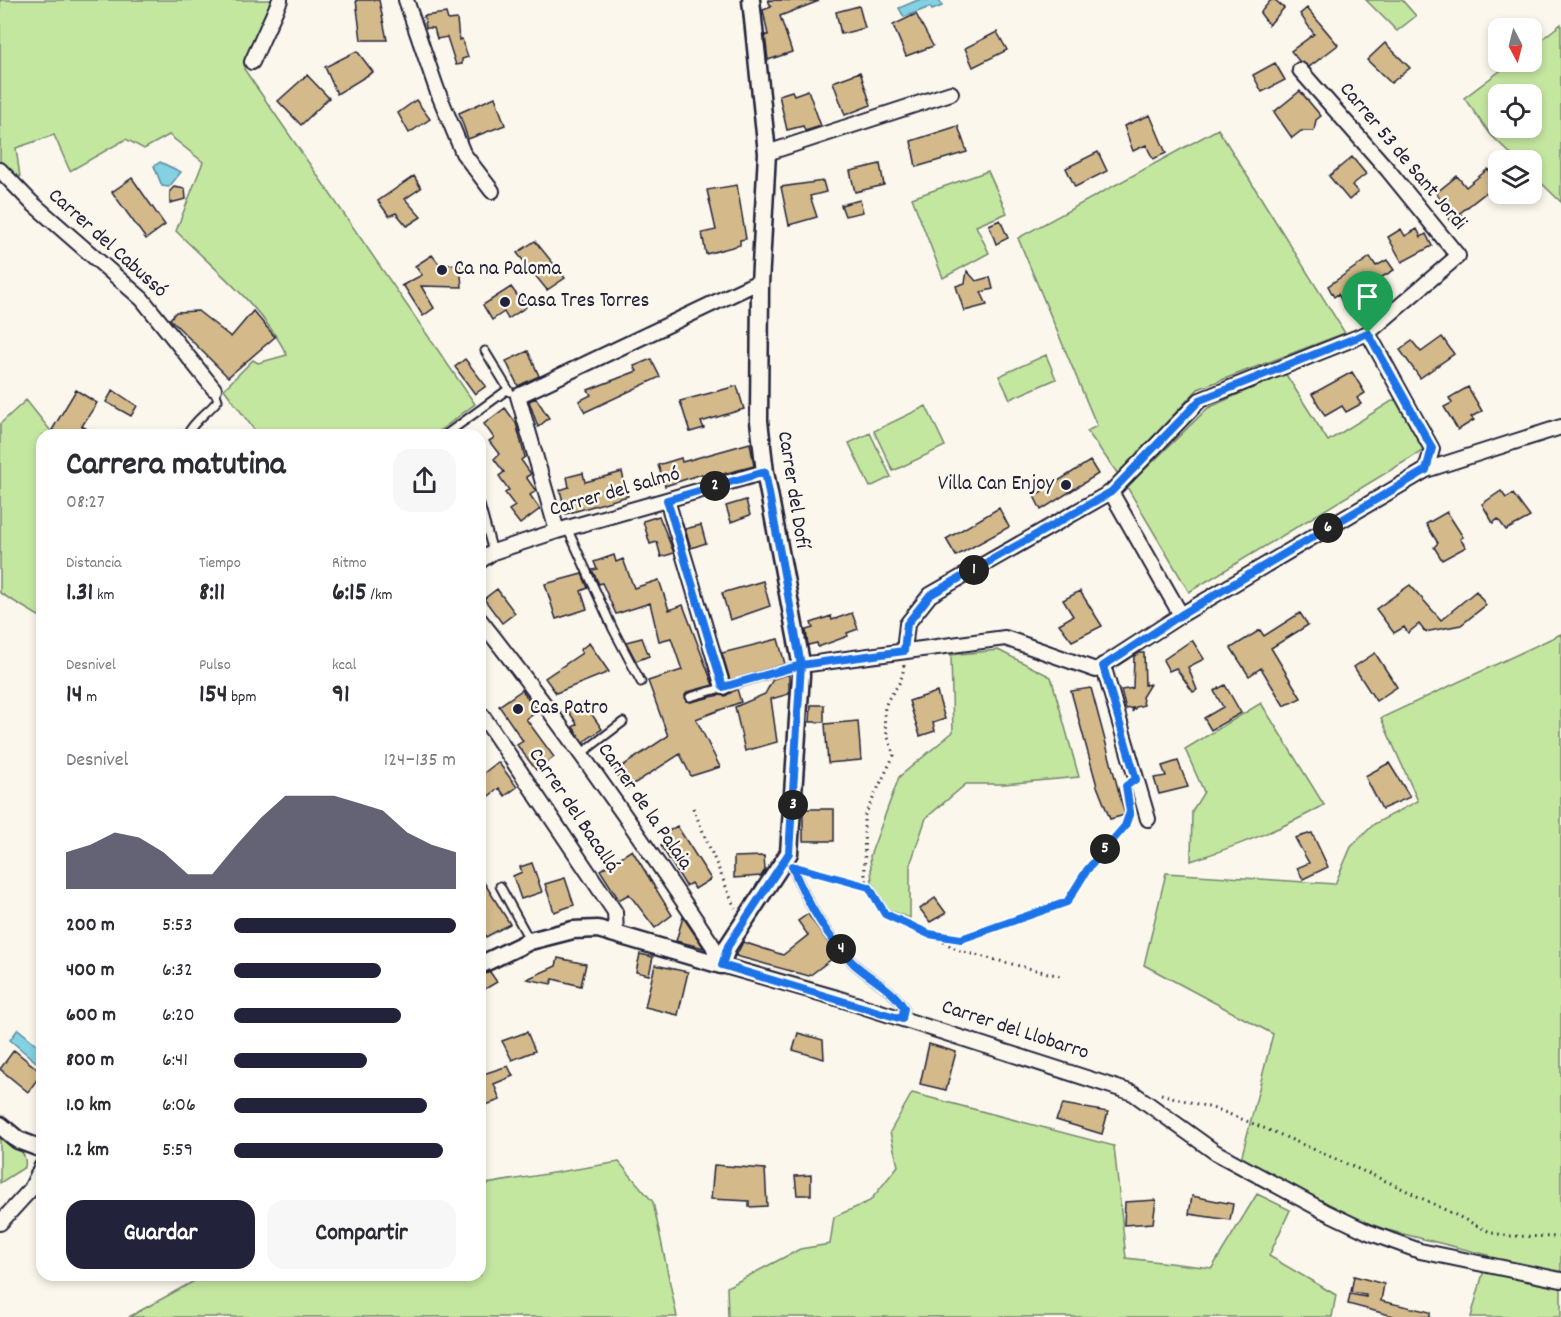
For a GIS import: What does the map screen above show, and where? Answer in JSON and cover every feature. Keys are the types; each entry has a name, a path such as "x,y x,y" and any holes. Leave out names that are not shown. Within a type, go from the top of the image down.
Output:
{"street":[{"path":"252,62 280,0"},
{"path":"406,0 437,90 463,153 492,191"},
{"name":"Carrer del Dofí","path":"722,965 728,946 789,853 801,665 765,472 759,409 760,284 767,153 751,0"},
{"name":"Carrer 53 de Sant Jordi","path":"1300,70 1388,170 1458,256 1368,333"},
{"path":"767,153 951,93"},
{"name":"Carrer del Cabussó","path":"0,170 30,202 142,299 214,389"},
{"path":"562,529 512,393 754,284 760,284"},
{"path":"904,651 907,624 930,595 1111,492 1200,400 1368,333 1432,448 1426,470"},
{"path":"801,665 1005,638 1095,670 1181,615 1426,470 1561,427"},
{"name":"Carrer del Salmó","path":"486,557 494,552 562,529 765,472"},
{"path":"1111,492 1181,615"},
{"path":"667,500 723,687"},
{"name":"Carrer de la Palaia","path":"486,628 582,753 713,946 722,965"},
{"path":"1103,666 1148,819"},
{"name":"Carrer del Bacallá","path":"486,721 615,912 616,934"},
{"name":"Carrer del Llobarro","path":"486,962 530,941 573,930 598,929 722,965 902,1019 1133,1093 1215,1152 1324,1211 1379,1236 1420,1251 1561,1280"},
{"path":"0,1125 18,1140 36,1147"},
{"path":"0,1223 31,1189 36,1179"}],"lane":[{"path":"455,429 512,393 485,351"},
{"name":"Carrer del Cabussó","path":"190,429 218,400 214,389"},
{"path":"486,525 494,552"},
{"path":"562,529 641,682"},
{"path":"690,697 801,665"},
{"path":"582,753 623,722"},
{"path":"792,866 822,928 854,964 898,998 904,1008 902,1019"},
{"path":"500,886 530,941"}],"path":[{"path":"904,651 903,680 885,707 885,728 894,755 864,817 865,878 869,887 885,914 960,951 1060,976"},
{"path":"929,934 961,939 1067,902 1087,870 1125,826 1130,812 1128,803"},
{"path":"693,808 742,926"},
{"path":"792,866 869,887"},
{"path":"1159,1094 1219,1110 1281,1135 1397,1185 1492,1233 1511,1236 1561,1237"}],"green space":[{"path":"0,0 274,0 244,69 475,404 442,429 254,429 224,389 253,360 258,363 287,355 277,337 251,304 176,231 203,162 169,135 144,149 126,139 70,171 54,135 16,148 20,177 15,178 0,164"},
{"path":"1366,0 1402,0 1416,16 1397,31"},
{"path":"1561,24 1561,202 1542,184 1542,150 1507,150 1494,138 1542,138 1542,84 1488,84 1488,131 1464,98 1499,72 1542,72 1542,39"},
{"path":"1218,129 1345,333 1198,389 1118,474 1087,431 1097,426 1018,238"},
{"path":"988,171 1007,213 976,226 989,253 943,278 912,198"},
{"path":"1046,355 1056,379 1010,399 999,376"},
{"path":"1285,373 1328,441 1395,399 1424,450 1189,592 1127,487 1208,408"},
{"path":"26,400 49,429 36,429 36,614 0,593 0,424"},
{"path":"926,406 945,446 893,471 874,431"},
{"path":"870,433 891,477 870,487 849,443"},
{"path":"1561,634 1561,1317 1471,1317 1488,1255 1367,1225 1241,1159 1273,1034 1144,965 1166,873 1335,884 1351,847 1374,824 1418,801 1381,718"},
{"path":"998,650 1051,677 1079,777 1004,784 966,784 926,818 910,865 910,918 888,910 872,882 870,856 899,777 953,732 951,655"},
{"path":"1261,703 1324,805 1259,836 1191,861 1192,811 1204,792 1185,749"},
{"path":"912,1093 1114,1146 1126,1258 1212,1268 1257,1194 1290,1210 1269,1256 1336,1295 1332,1317 728,1317 727,1287 800,1249 830,1244 834,1217 870,1201 898,1166 890,1132"},
{"path":"0,1136 22,1152 25,1167 0,1183"},
{"path":"619,1162 653,1202 677,1317 129,1317 194,1281 486,1281 486,1184"}],"water":[{"path":"918,0 939,0 942,6 932,10 930,7 904,17 899,8"},
{"path":"160,162 181,172 169,187 162,186 154,166"},
{"path":"18,1029 36,1044 36,1062 10,1040"}],"building":[{"path":"356,0 379,0 387,40 361,40"},
{"path":"768,0 819,1 780,16 792,52 768,60 765,35 768,35 763,10 771,7"},
{"path":"1271,0 1275,0 1284,8 1269,25 1260,13"},
{"path":"859,6 865,28 841,34 836,12"},
{"path":"1307,8 1338,45 1309,67 1299,61 1291,51 1314,34 1300,14"},
{"path":"446,13 448,20 457,19 459,40 462,39 468,57 462,59 462,64 456,65 447,37 437,39 434,28 426,28 424,16"},
{"path":"916,14 933,46 906,56 893,25"},
{"path":"997,32 1007,50 973,67 965,48"},
{"path":"1385,43 1410,68 1391,83 1367,60"},
{"path":"357,51 373,72 337,94 325,67"},
{"path":"1275,63 1285,80 1262,92 1253,75"},
{"path":"860,72 871,105 845,115 833,82"},
{"path":"307,75 329,98 301,125 278,101"},
{"path":"808,90 821,126 805,131 803,126 787,130 779,95 792,91 794,95"},
{"path":"1300,91 1321,116 1316,120 1314,131 1301,131 1292,138 1274,112"},
{"path":"495,97 505,125 468,139 459,113"},
{"path":"416,100 430,119 409,133 398,113"},
{"path":"1150,115 1166,153 1153,159 1146,145 1133,151 1124,126"},
{"path":"958,126 967,152 916,167 911,141"},
{"path":"1098,152 1107,171 1075,187 1066,168"},
{"path":"1352,157 1366,174 1352,185 1358,192 1349,200 1329,176"},
{"path":"880,164 884,185 855,192 850,171"},
{"path":"1488,169 1488,191 1460,213 1463,217 1454,225 1444,212 1448,209 1436,193 1457,176 1466,187"},
{"path":"414,176 421,188 405,199 421,217 407,226 396,213 389,216 378,201"},
{"path":"132,178 165,225 146,239 112,192"},
{"path":"823,181 826,192 810,196 817,217 789,225 781,187"},
{"path":"737,185 746,239 740,240 740,245 706,254 702,233 716,230 707,190"},
{"path":"174,187 185,189 186,199 170,203 170,191"},
{"path":"860,200 863,212 845,216 841,205"},
{"path":"1000,220 1008,238 996,244 989,225"},
{"path":"1401,229 1405,236 1417,229 1421,237 1426,234 1432,246 1402,262 1388,237"},
{"path":"535,241 565,278 547,290 517,253"},
{"name":"Ca na Paloma","path":"432,255 440,265 460,264 462,287 421,286 434,308 423,316 404,286 401,286 422,275 415,266"},
{"path":"1370,257 1376,266 1387,260 1394,270 1377,280 1382,287 1345,308 1338,294 1334,297 1328,286"},
{"path":"967,271 976,281 990,277 993,289 981,292 987,305 964,311 956,286 965,283"},
{"name":"Casa Tres Torres","path":"511,287 526,307 508,319 504,312 492,320 483,305"},
{"path":"198,311 231,337 253,311 275,337 228,377 170,319 176,312"},
{"path":"1442,337 1454,354 1420,378 1400,350 1412,341 1421,352"},
{"path":"528,351 539,376 518,386 506,361"},
{"path":"465,359 486,386 475,394 455,367"},
{"path":"651,359 660,377 585,412 579,401 591,395 588,390 637,371 634,366"},
{"path":"1352,372 1365,393 1357,398 1361,404 1346,412 1342,406 1325,416 1312,394"},
{"path":"737,386 744,409 701,422 704,428 690,432 680,401"},
{"path":"1468,387 1482,411 1471,417 1474,420 1458,430 1444,407 1452,403 1449,398"},
{"path":"76,390 97,403 82,426 87,429 53,429"},
{"path":"113,390 137,406 131,416 106,402"},
{"path":"536,398 549,418 538,427 529,401"},
{"path":"505,408 516,423 525,457 521,460 531,474 526,477 536,491 530,495 540,509 520,524 509,510 515,506 505,493 509,490 499,476 504,472 494,459 499,454 489,441 494,438 484,424"},
{"path":"750,443 754,466 704,479 702,474 665,486 658,465 681,458 682,462"},
{"name":"Villa Can Enjoy","path":"1090,461 1098,474 1041,510 1034,496"},
{"path":"622,472 628,496 566,514 560,490 569,487 567,477 583,473 585,482"},
{"path":"1501,491 1506,498 1513,494 1530,517 1506,530 1498,519 1493,523 1482,504"},
{"path":"746,500 750,515 731,522 726,506"},
{"path":"999,508 1009,527 956,556 946,539"},
{"path":"1447,512 1463,537 1460,539 1466,547 1442,560 1434,547 1438,543 1426,524"},
{"path":"659,516 674,553 661,557 657,542 650,544 643,521"},
{"path":"701,525 706,543 691,548 685,529"},
{"path":"614,555 616,562 623,559 634,588 659,580 669,610 683,605 713,685 688,692 685,695 686,701 725,696 737,689 741,702 696,719 720,767 691,776 680,754 626,789 615,771 668,736 648,681 682,670 671,638 659,641 650,603 616,614 602,583 599,584 592,570 597,569 594,562"},
{"path":"582,574 588,588 581,591 587,609 556,619 545,584"},
{"path":"763,581 770,606 730,620 722,593"},
{"path":"1410,585 1441,620 1476,591 1486,605 1461,625 1425,632 1419,624 1408,633 1404,627 1394,633 1376,609"},
{"path":"497,589 515,613 502,623 486,602 486,597"},
{"path":"1080,591 1102,626 1072,641 1059,624 1073,616 1063,600"},
{"path":"852,613 858,629 847,633 848,636 818,647 817,643 808,645 806,630 813,628 811,623 831,616 832,620"},
{"path":"1300,613 1308,625 1271,648 1301,698 1284,706 1261,668 1249,676 1231,648 1260,630 1264,636"},
{"path":"642,638 649,656 636,661 626,642"},
{"path":"778,639 785,664 730,680 722,653"},
{"path":"1192,640 1204,659 1188,667 1197,690 1193,692 1176,668 1169,671 1163,660"},
{"path":"589,643 609,672 556,693 545,678 582,653 580,650"},
{"path":"1144,653 1145,685 1150,684 1142,697 1144,705 1136,707 1132,712 1133,708 1126,709 1121,690 1133,688 1134,656"},
{"path":"1375,653 1397,687 1376,701 1354,667"},
{"path":"789,674 789,694 771,699 777,742 745,751 735,707 765,694 773,679"},
{"path":"1225,685 1241,713 1211,730 1204,718 1223,707 1214,691"},
{"path":"1091,688 1125,815 1110,819 1097,786 1071,691"},
{"path":"522,690 537,712 526,719 554,757 536,770 517,745 523,741 499,706"},
{"path":"937,692 945,719 933,723 935,731 920,736 909,701"},
{"path":"584,703 602,729 583,742 573,727 577,724 567,709"},
{"path":"811,705 824,705 824,722 810,722"},
{"path":"858,721 861,760 828,763 825,724"},
{"path":"1178,761 1188,787 1159,794 1154,778 1166,776 1162,766"},
{"path":"498,762 517,787 505,796 499,788 486,798 486,771"},
{"path":"1389,763 1410,797 1382,809 1365,776"},
{"path":"803,809 834,809 834,841 803,841"},
{"path":"677,826 711,879 695,889 691,883 686,886 661,846 667,842 662,835"},
{"path":"1312,833 1328,867 1303,879 1297,868 1309,863 1295,838"},
{"path":"632,850 672,915 655,928 629,894 619,900 600,870"},
{"path":"764,856 765,870 761,876 734,878 734,857"},
{"path":"532,863 542,892 521,899 513,876 522,872 520,867"},
{"path":"565,878 574,905 554,912 545,884"},
{"path":"486,886 510,924 486,937"},
{"path":"935,898 946,913 930,922 920,909"},
{"path":"808,914 837,955 809,976 736,956 743,942 783,955 808,935 798,921"},
{"path":"683,917 704,948 676,941"},
{"path":"640,954 653,957 649,975 636,972"},
{"path":"558,958 586,964 581,986 553,979 551,984 527,979 556,966"},
{"path":"655,965 688,972 678,1015 645,1007"},
{"path":"490,972 497,982 486,988 486,974"},
{"path":"527,1032 535,1051 512,1060 502,1041"},
{"path":"798,1033 823,1040 824,1059 793,1050"},
{"path":"929,1044 956,1052 946,1090 920,1084"},
{"path":"14,1050 36,1068 36,1081 28,1092 0,1069"},
{"path":"508,1066 513,1076 494,1084 500,1100 486,1105 486,1073"},
{"path":"1063,1104 1108,1112 1102,1134 1056,1120"},
{"path":"714,1165 765,1169 767,1206 749,1207 749,1201 711,1199"},
{"path":"811,1175 811,1195 797,1195 795,1176"},
{"path":"1192,1196 1233,1204 1230,1220 1189,1214"},
{"path":"1156,1200 1153,1223 1124,1225 1125,1202"},
{"path":"1354,1276 1384,1284 1381,1301 1430,1312 1430,1317 1397,1317 1348,1304 1350,1294 1366,1297 1366,1295 1351,1292"}],"place":[{"name":"Ca na Paloma","path":"442,270"},
{"name":"Casa Tres Torres","path":"505,302"},
{"name":"Villa Can Enjoy","path":"1066,485"},
{"name":"Cas Patro","path":"518,709"}],"route":[{"path":"1368,333 1200,400 1111,492 930,595 907,624 904,651 801,665 765,472 667,500 723,687 801,665 789,853 728,946 722,965 902,1019 904,1008 898,998 854,964 822,928 792,866 869,887 885,914 929,934 961,939 1010,924 1067,902 1087,870 1125,826 1130,812 1126,786 1136,779 1103,666 1181,615 1426,470 1432,448 1368,333"}]}
